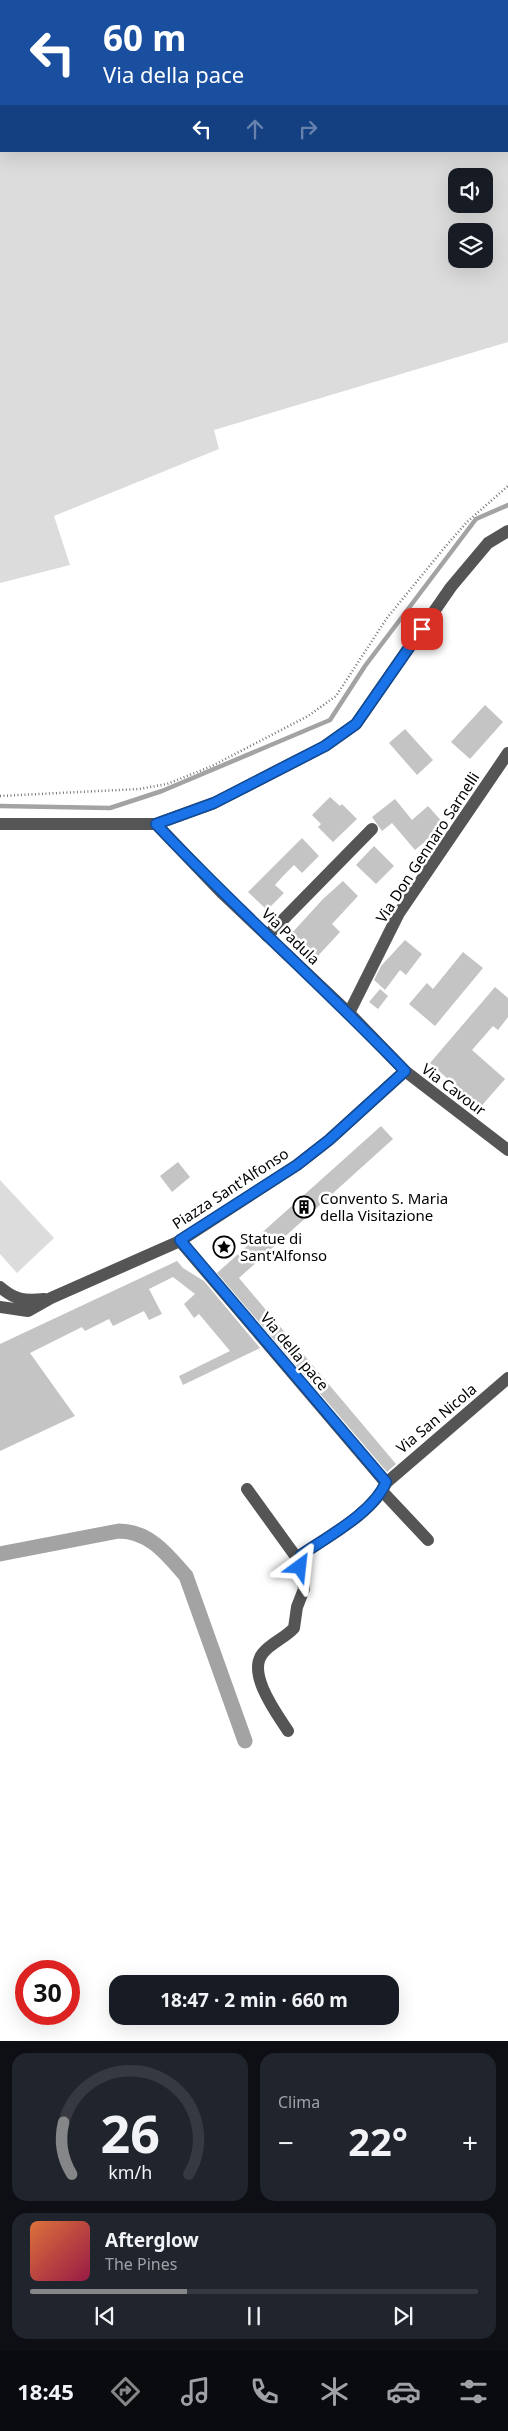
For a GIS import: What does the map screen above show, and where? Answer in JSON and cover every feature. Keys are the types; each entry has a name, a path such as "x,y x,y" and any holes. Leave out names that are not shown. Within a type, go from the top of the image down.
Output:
{"street":[{"path":"0,824 156,824 214,803 325,746 356,724 451,587 488,543 508,530"},
{"name":"Via Don Gennaro Sarnelli","path":"349,1013 399,913 508,753"},
{"name":"Via Padula","path":"156,824 267,936 349,1013 405,1071"},
{"path":"267,936 372,829"},
{"name":"Via Cavour","path":"405,1071 508,1150"},
{"name":"Piazza Sant'Alfonso","path":"51,1298 180,1240 297,1165 329,1140 405,1071"},
{"name":"Via della pace","path":"180,1240 428,1540"},
{"path":"0,1287 9,1294 26,1301 51,1298"},
{"path":"0,1307 28,1311 51,1298"},
{"name":"Via San Nicola","path":"298,1562 301,1555 354,1518 384,1487 508,1378"},
{"path":"247,1489 298,1562 304,1589 297,1607 294,1628 266,1649 261,1655 257,1666 260,1679 271,1705 288,1731"}],"path":[{"path":"0,796 120,791 166,784 212,766 308,716 336,696 387,618 440,553 467,522 508,486"}],"shaded area":[{"path":"0,152 508,152 508,342 214,430 219,449 54,516 70,565 0,583"},
{"path":"0,1180 54,1238 17,1273 0,1254"}],"building":[{"path":"485,705 503,722 470,759 451,742"},
{"path":"405,729 433,760 417,775 389,743"},
{"path":"330,797 340,806 342,804 357,819 333,842 318,827 321,824 312,815"},
{"path":"395,799 412,820 428,806 445,825 415,850 392,823 382,831 372,817"},
{"path":"302,838 319,856 302,873 294,865 283,876 275,885 284,893 267,910 248,892"},
{"path":"374,846 394,866 376,884 356,865"},
{"path":"343,881 358,896 332,924 340,932 316,958 291,934 323,899"},
{"path":"405,940 422,954 406,975 400,970 385,990 374,980 381,966"},
{"path":"463,952 483,968 435,1026 409,1004 427,983 433,989"},
{"path":"495,987 508,998 508,1017 498,1030 493,1026 472,1050 505,1079 477,1111 455,1091 458,1088 430,1063"},
{"path":"380,989 388,996 378,1009 369,1002"},
{"path":"381,1126 393,1139 239,1278 396,1464 387,1472 217,1273"},
{"path":"178,1162 190,1177 172,1192 160,1176"},
{"path":"177,1261 183,1268 204,1281 260,1348 183,1385 179,1376 230,1351 199,1314 194,1318 184,1304 195,1294 173,1277 149,1289 162,1314 149,1320 144,1311 113,1326 109,1319 85,1331 82,1327 30,1353 75,1416 0,1451 0,1344"}],"waterway":[{"path":"0,806 110,808 162,791 330,720 365,666 476,519 508,505"},
{"path":"0,1554 119,1531 139,1535 157,1545 186,1576 245,1741"}],"place":[{"name":"Convento S. Maria della Visitazione","path":"304,1207"},
{"name":"Statue di Sant'Alfonso","path":"224,1247"}],"route":[{"path":"300,1567 298,1562 301,1555 354,1518 378,1497 386,1482 180,1240 230,1210 297,1165 329,1140 405,1071 349,1013 223,894 156,824 214,803 325,746 341,735 356,724 422,629"}]}
